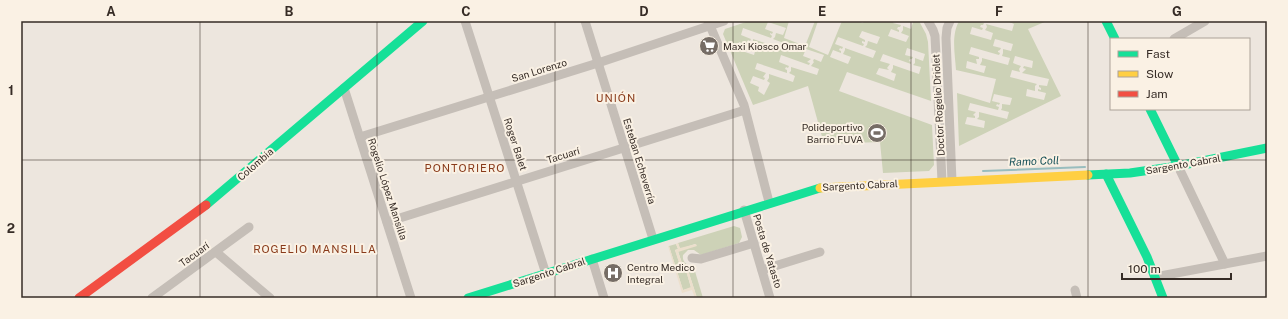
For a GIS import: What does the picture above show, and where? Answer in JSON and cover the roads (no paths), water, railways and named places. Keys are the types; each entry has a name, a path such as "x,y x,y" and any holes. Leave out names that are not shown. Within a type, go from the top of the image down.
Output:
{"main road":[{"name":"Colombia","path":"79,298 213,200 423,21"},
{"path":"1106,21 1114,38"},
{"path":"1150,110 1178,166"},
{"name":"Sargento Cabral","path":"468,298 769,202 822,187 1106,174 1178,166 1267,148"},
{"path":"1106,174 1147,257 1163,298"}],"street":[{"name":"Roger Balet","path":"465,21 546,274"},
{"name":"Esteban Echeverría","path":"585,21 653,239"},
{"name":"San Lorenzo","path":"360,137 598,63 709,24 724,21"},
{"path":"928,21 933,30 941,31 949,25"},
{"path":"1176,38 1205,21"},
{"path":"709,24 745,110 769,202"},
{"name":"Doctor Rogelio Driolet","path":"949,25 946,38 952,181"},
{"name":"Doctor Rogelio Driolet","path":"933,30 935,36 942,181"},
{"name":"Rogelio López Mansilla","path":"344,88 411,298"},
{"name":"Tacuarí","path":"387,222 745,110"},
{"path":"939,118 950,117"},
{"path":"1178,166 1225,264"},
{"name":"Posta de Yatasto","path":"744,210 770,298"},
{"name":"Tacuarí","path":"152,298 249,227"},
{"path":"692,258 701,259 754,243"},
{"path":"216,252 268,297"},
{"path":"762,270 820,252"},
{"path":"1155,277 1267,256"},
{"path":"592,259 604,298"}],"waterway":[{"name":"Ramo Coll","path":"983,171 1085,167"}],"place":[{"name":"Maxi Kiosco Omar","path":"709,46"},
{"name":"Polideportivo Barrio FUVA","path":"877,133"},
{"name":"Centro Medico Integral","path":"613,273"}],"district":[{"name":"UNIÓN","path":"616,98"},
{"name":"PONTORIERO","path":"465,168"},
{"name":"ROGELIO MANSILLA","path":"315,249"}]}
